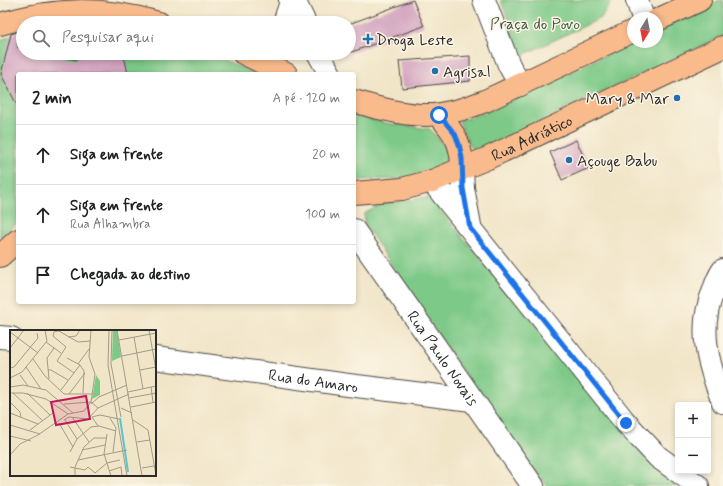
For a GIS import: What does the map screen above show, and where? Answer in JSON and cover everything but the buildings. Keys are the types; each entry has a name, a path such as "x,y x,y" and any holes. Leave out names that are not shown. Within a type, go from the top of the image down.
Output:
{"main road":[{"path":"663,17 700,0"},
{"path":"31,16 74,10 105,12 125,16"},
{"path":"0,24 16,20"},
{"path":"356,101 388,110 439,115 464,109 520,85 627,34"},
{"name":"Rua Adriático","path":"356,192 402,189 432,181 462,169 723,47"},
{"path":"257,60 282,72"},
{"path":"439,115 455,134 459,144 462,169"}],"street":[{"path":"286,16 290,0"},
{"path":"294,0 302,16"},
{"path":"484,0 509,65 520,85"},
{"path":"637,0 641,12"},
{"path":"322,60 329,72"},
{"path":"462,169 463,188 470,228"},
{"path":"432,181 626,423 658,457 698,486"},
{"name":"Rua Paulo Novais","path":"356,233 533,486"},
{"path":"723,270 711,296 704,323 705,348 723,402"},
{"path":"0,337 10,338"},
{"name":"Rua do Amaro","path":"156,358 348,386 472,400"}],"green space":[{"name":"Praça do Povo","path":"501,0 613,0 601,18 521,56"},
{"path":"720,0 723,0 723,36 473,153 459,121 489,111 627,45 627,48 663,48 663,27"},
{"path":"16,34 16,60 224,60 251,72 16,72 16,224 0,237 0,40"},
{"path":"356,116 385,123 430,129 446,148 447,156 443,167 401,179 356,180"},
{"path":"429,197 655,465 677,486 547,486 510,442 365,225 364,214 382,204"}],"place":[{"name":"Droga Leste","path":"368,39"},
{"name":"Agrisal","path":"435,71"},
{"name":"Mary & Mar","path":"677,98"},
{"name":"Açouge Babu","path":"569,160"}],"route":[{"path":"439,115 455,134 459,144 462,158 463,188 470,228 626,423"}]}
